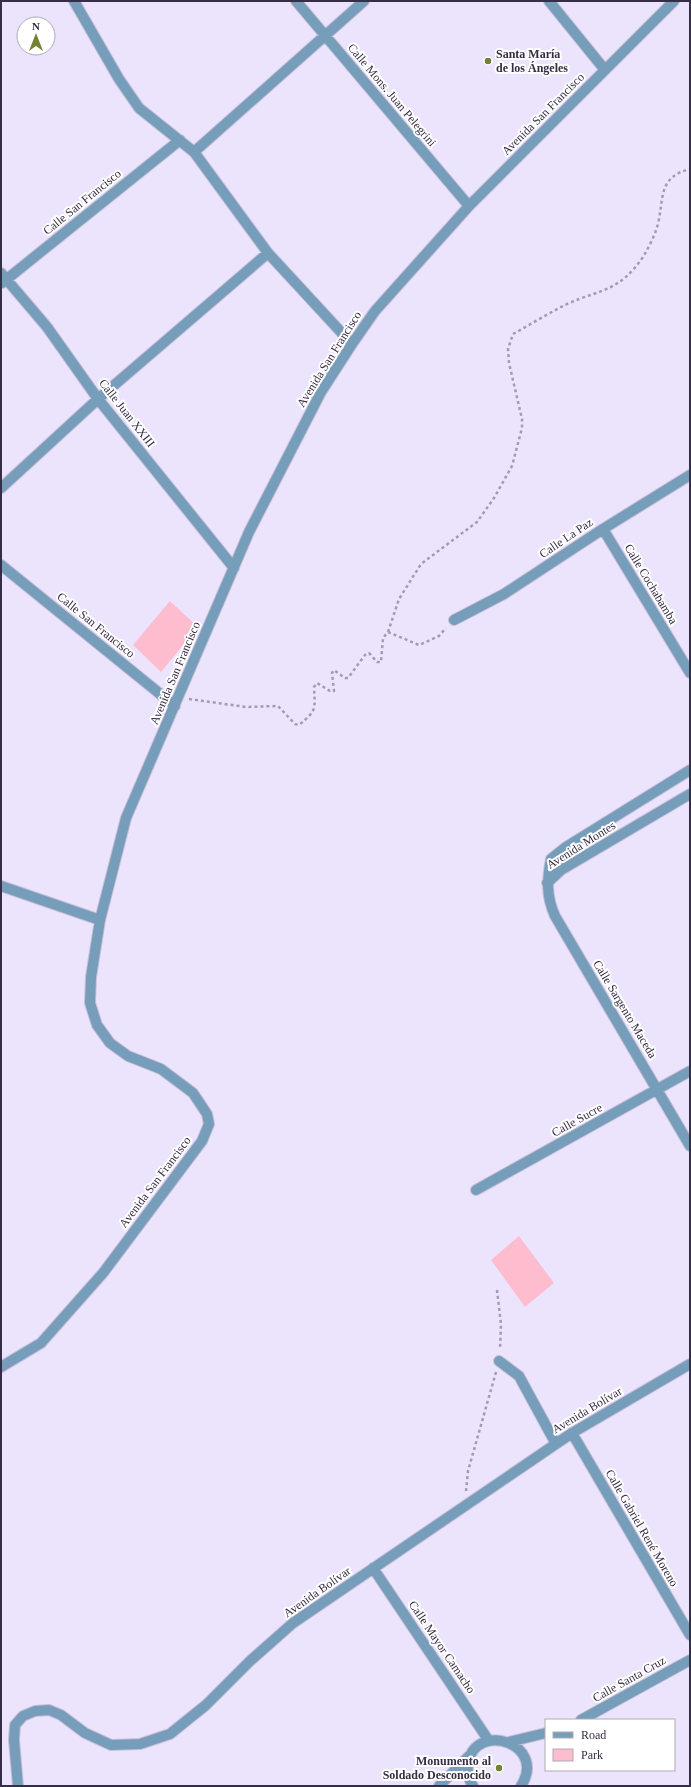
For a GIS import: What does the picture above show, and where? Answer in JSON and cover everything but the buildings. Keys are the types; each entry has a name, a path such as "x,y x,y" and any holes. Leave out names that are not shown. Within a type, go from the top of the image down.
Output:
{"street":[{"path":"74,1 119,79 139,108 194,152 268,253 352,344"},
{"name":"Calle Mons. Juan Pelegrini","path":"296,1 469,206"},
{"path":"194,152 364,1"},
{"path":"549,1 605,70"},
{"name":"Avenida San Francisco","path":"1,1367 41,1344 103,1273 202,1141 209,1124 207,1114 194,1093 161,1069 128,1056 110,1043 97,1025 90,1003 91,977 100,920 126,818 249,532 321,392 374,311 469,206 674,1"},
{"name":"Calle San Francisco","path":"3,279 180,140"},
{"path":"1,488 98,399 268,253"},
{"name":"Calle Juan XXIII","path":"3,279 48,327 98,399 234,568"},
{"name":"Calle La Paz","path":"454,620 504,594 603,529 690,475"},
{"name":"Calle Cochabamba","path":"603,529 690,673"},
{"name":"Calle San Francisco","path":"1,565 177,702"},
{"name":"Avenida Montes","path":"547,883 551,859 566,847 690,770"},
{"name":"Avenida Montes","path":"547,883 561,870 690,794"},
{"name":"Calle Sargento Maceda","path":"547,883 550,904 555,916 690,1146"},
{"path":"1,886 100,920"},
{"name":"Calle Sucre","path":"476,1190 690,1071"},
{"path":"499,1361 519,1376 556,1444"},
{"name":"Avenida Bolívar","path":"18,1786 14,1740 15,1725 23,1716 35,1711 49,1710 60,1715 85,1733 111,1745 140,1744 170,1734 188,1720 250,1661 293,1623 572,1433 690,1364"},
{"name":"Calle Gabriel René Moreno","path":"572,1433 690,1635"},
{"name":"Calle Mayor Camacho","path":"373,1568 489,1741"},
{"name":"Calle Santa Cruz","path":"584,1719 690,1660"},
{"path":"509,1742 545,1733"},
{"path":"439,1786 480,1745 498,1739 509,1742 518,1748 525,1758 527,1769 525,1780 521,1786"},
{"path":"473,1751 468,1761 467,1772 473,1786"}],"path":[{"path":"177,702 246,707 278,706 295,724 299,725 314,712 314,688 317,683 330,691 334,691 332,673 334,670 345,678 348,678 365,655 369,653 377,662 381,662 383,638 388,632 399,599 414,574 422,564 477,522 494,498 512,466 522,428 522,419 509,363 508,348 513,334 567,304 611,288 630,275 651,242 658,225 661,194 667,182 678,172 690,169"},
{"path":"388,632 419,645 439,636 454,620"},
{"path":"468,1505 466,1491 468,1471 499,1361 501,1324 497,1290"}],"green space":[{"path":"170,601 198,627 161,672 133,645"},
{"path":"519,1236 554,1283 525,1307 491,1260"}],"place":[{"name":"Santa María de los Ángeles","path":"488,61"},
{"name":"Monumento al Soldado Desconocido","path":"499,1768"}]}
